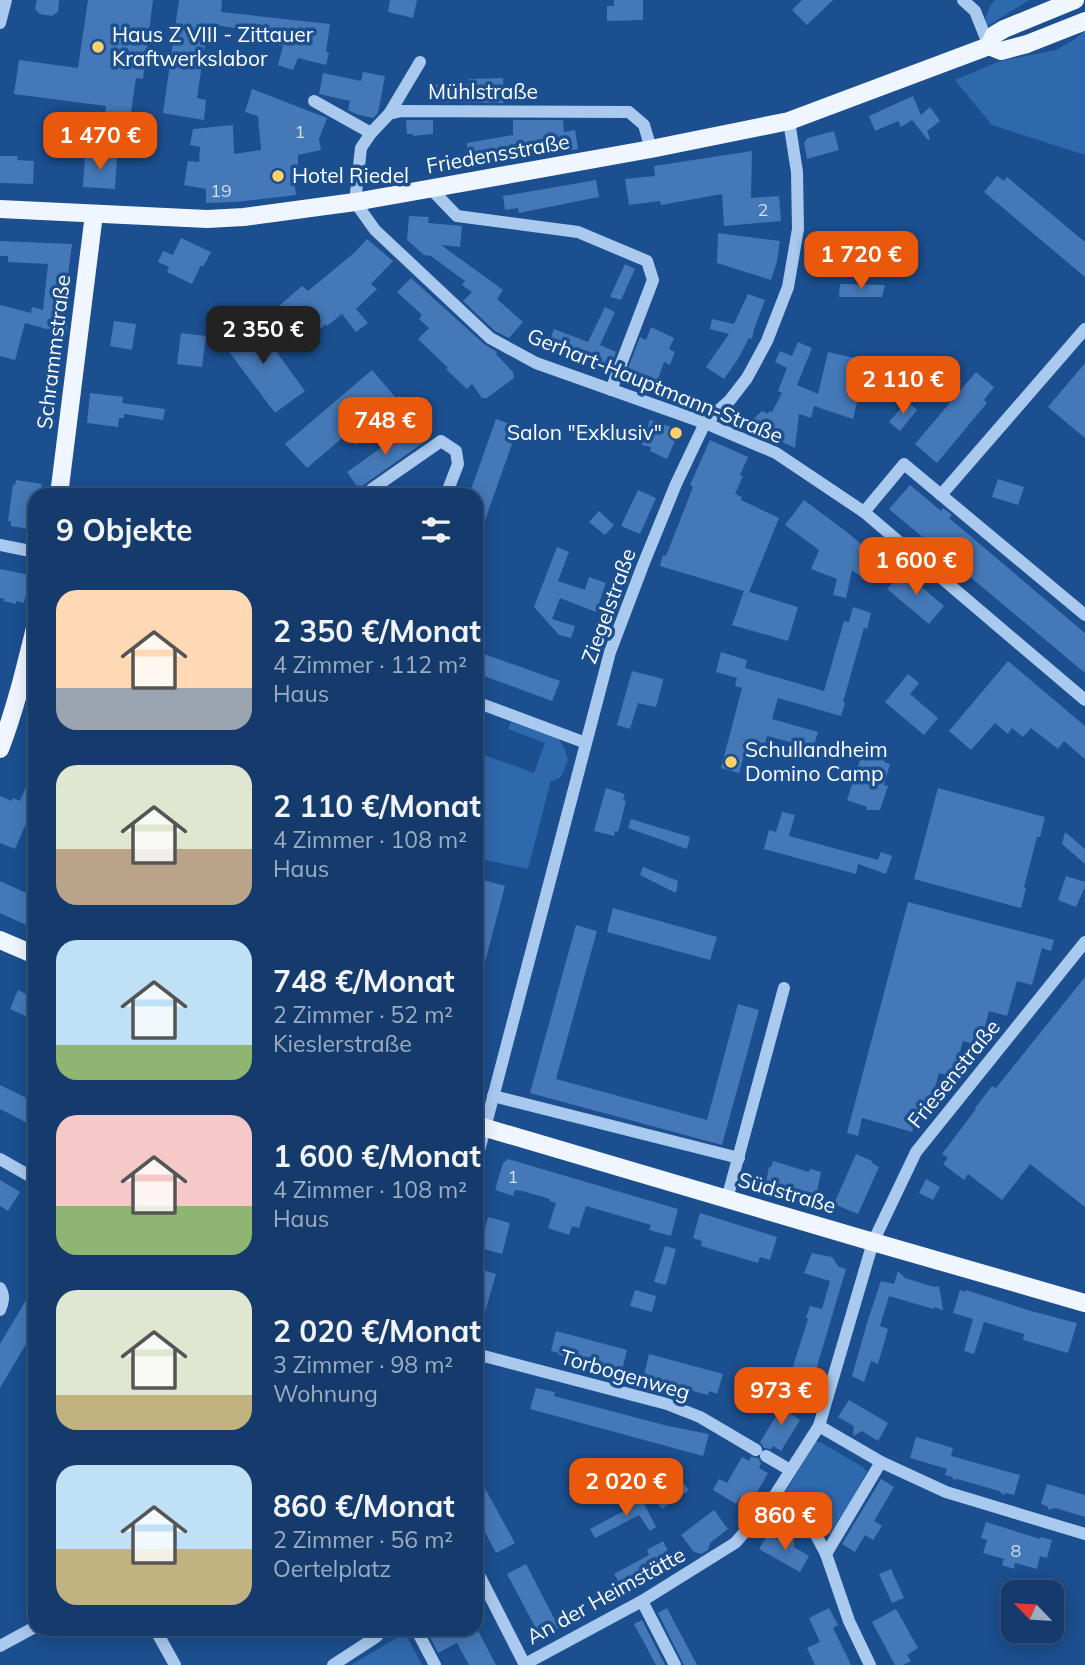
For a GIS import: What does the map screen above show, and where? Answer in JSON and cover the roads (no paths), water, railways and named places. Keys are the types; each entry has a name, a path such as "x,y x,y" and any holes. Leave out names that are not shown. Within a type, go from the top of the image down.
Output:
{"main road":[{"name":"Friedensstraße","path":"989,46 994,35 1004,29 1075,0"},
{"name":"Friedensstraße","path":"0,209 219,218 355,202 431,189 789,121 989,46 1001,51 1027,44 1085,21"},
{"name":"Schrammstraße","path":"60,488 94,214"},
{"path":"0,750 28,658"},
{"path":"0,940 28,952"},
{"name":"Südstraße","path":"483,1127 1085,1303"}],"street":[{"path":"0,23 6,0"},
{"path":"963,0 975,11 989,46"},
{"path":"355,202 361,148 389,114 420,62"},
{"path":"314,101 371,133"},
{"name":"Mühlstraße","path":"389,114 401,111 629,112 644,125 651,149"},
{"name":"Ziegelstraße","path":"483,1119 493,1096 610,652 653,542 705,422 730,400 747,378 767,341 788,287 798,229 797,172 789,121"},
{"path":"431,189 457,216 578,232 647,261 653,280 611,390"},
{"name":"Gerhart-Hauptmann-Straße","path":"355,202 375,230 490,338 536,363 705,422 776,453 864,512 1085,700"},
{"path":"941,495 1085,329"},
{"path":"375,488 441,441 456,451 458,464 449,488"},
{"path":"864,512 904,464 1085,615"},
{"path":"0,545 28,551"},
{"path":"483,705 586,743"},
{"name":"Friesenstraße","path":"819,1426 873,1242 916,1152 1085,942"},
{"path":"727,1199 783,988"},
{"path":"493,1096 738,1158"},
{"path":"0,1159 28,1175"},
{"path":"0,1288 3,1300 0,1310"},
{"name":"Torbogenweg","path":"483,1356 667,1404 700,1417 790,1470"},
{"path":"819,1426 881,1462 946,1492 1085,1534"},
{"name":"An der Heimstätte","path":"525,1664 642,1601 735,1543 768,1506 819,1426"},
{"path":"826,1554 881,1462"},
{"path":"768,1506 815,1533 826,1554 849,1621 870,1665"},
{"path":"483,1583 525,1664"},
{"path":"642,1601 676,1665"},
{"path":"0,1646 28,1631"},
{"path":"159,1636 174,1665"},
{"path":"334,1665 377,1636"},
{"path":"419,1636 435,1665"}],"place":[{"name":"Haus Z VIII - Zittauer Kraftwerkslabor","path":"98,47"},
{"name":"Hotel Riedel","path":"278,176"},
{"name":"Salon \"Exklusiv\"","path":"676,433"},
{"name":"Schullandheim Domino Camp","path":"731,762"}]}
